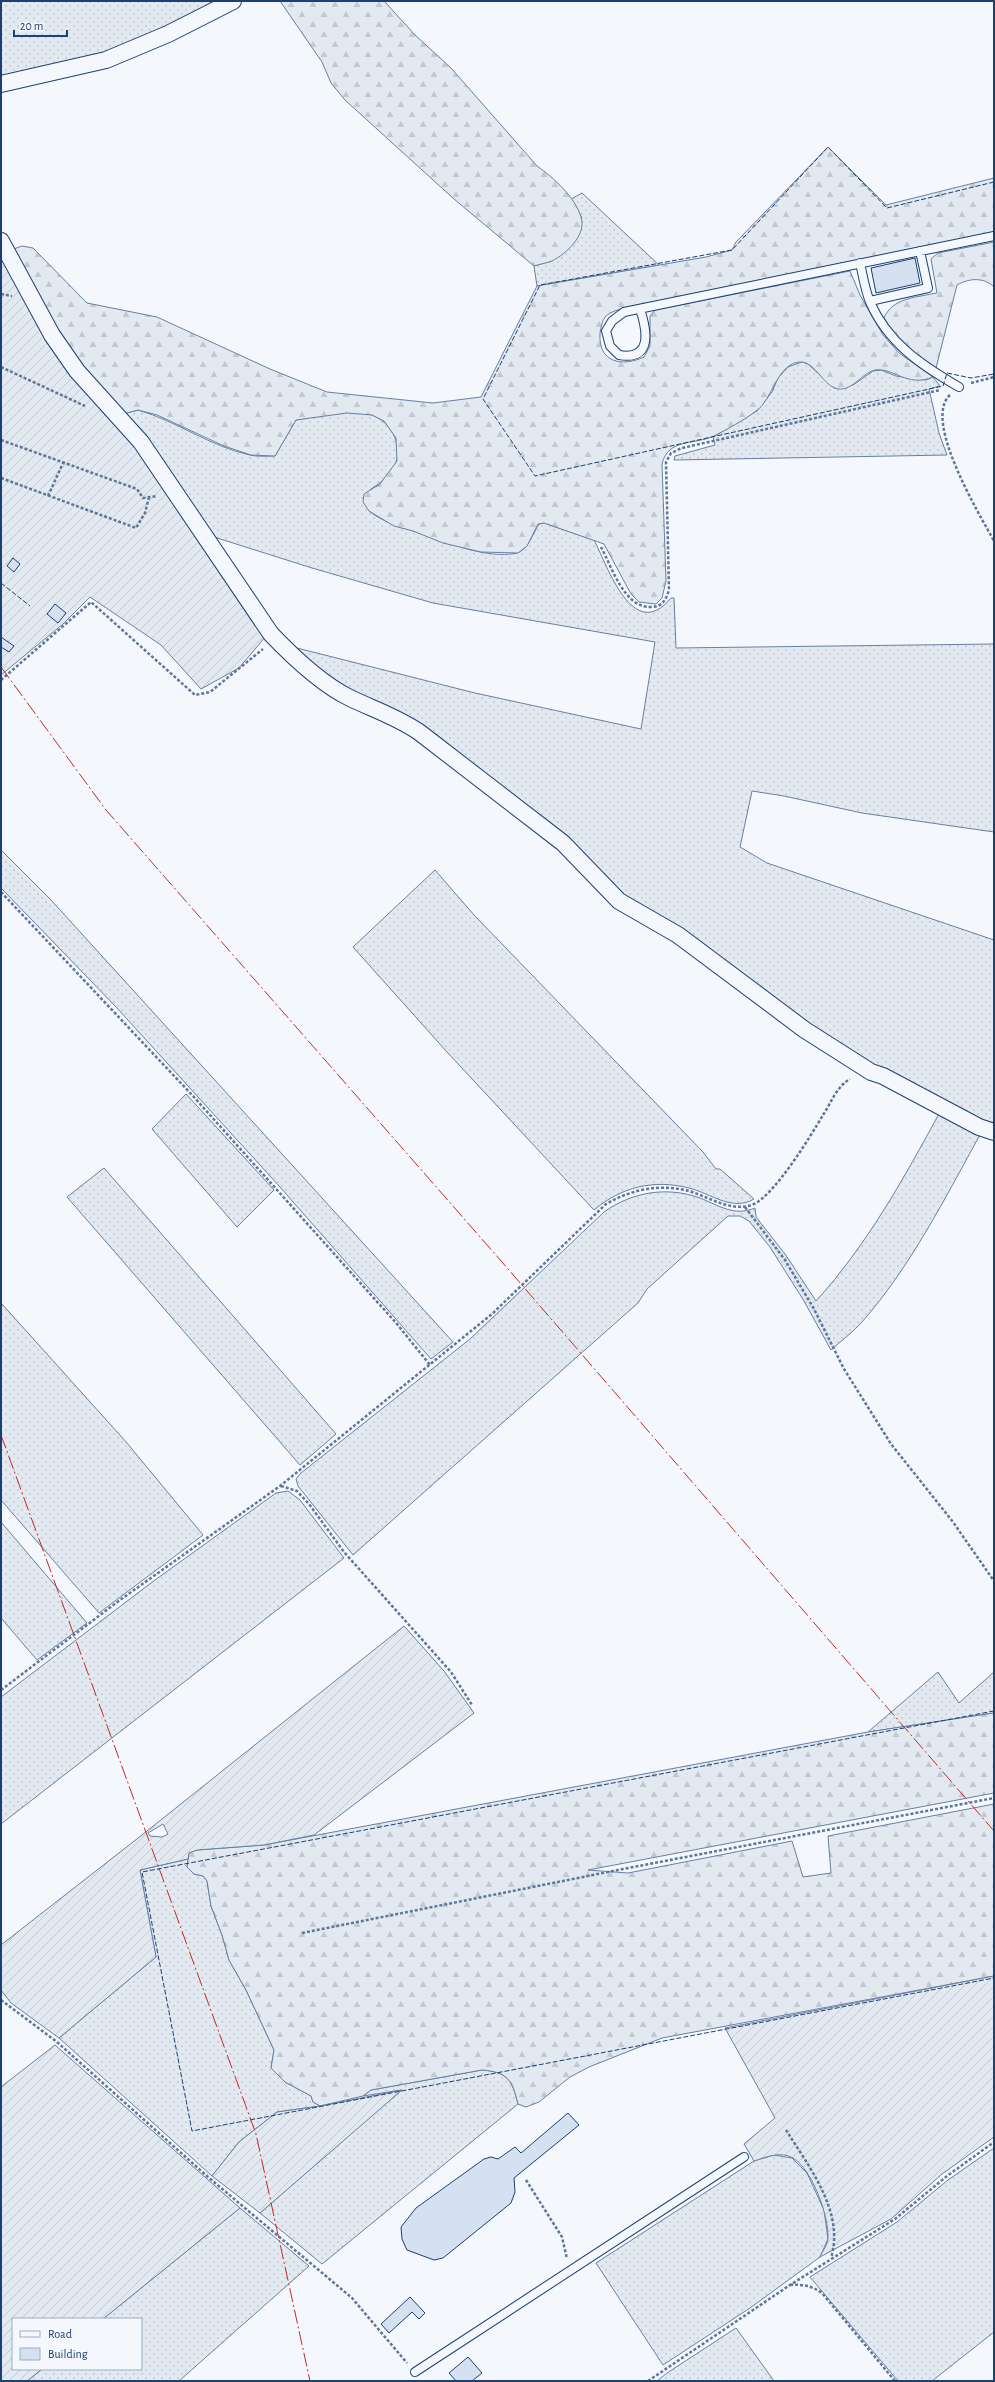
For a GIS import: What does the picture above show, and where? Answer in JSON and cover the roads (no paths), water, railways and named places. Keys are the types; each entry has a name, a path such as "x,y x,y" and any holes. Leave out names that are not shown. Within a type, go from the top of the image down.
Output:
{"street":[{"path":"1,84 106,60 168,34 233,1"},
{"path":"1,241 52,334 77,371 141,442 275,639 331,686 349,697 400,719 521,809 563,843 619,901 678,935 805,1030 872,1072 883,1076 978,1127 994,1132"}],"lane":[{"path":"640,309 646,331 644,346 640,352 634,356 619,355 610,346 606,331 608,326 624,312 994,236"},
{"path":"870,301 928,288 920,251"},
{"path":"860,263 870,301 891,338 911,357 959,387"},
{"path":"415,2372 744,2157"}]}
